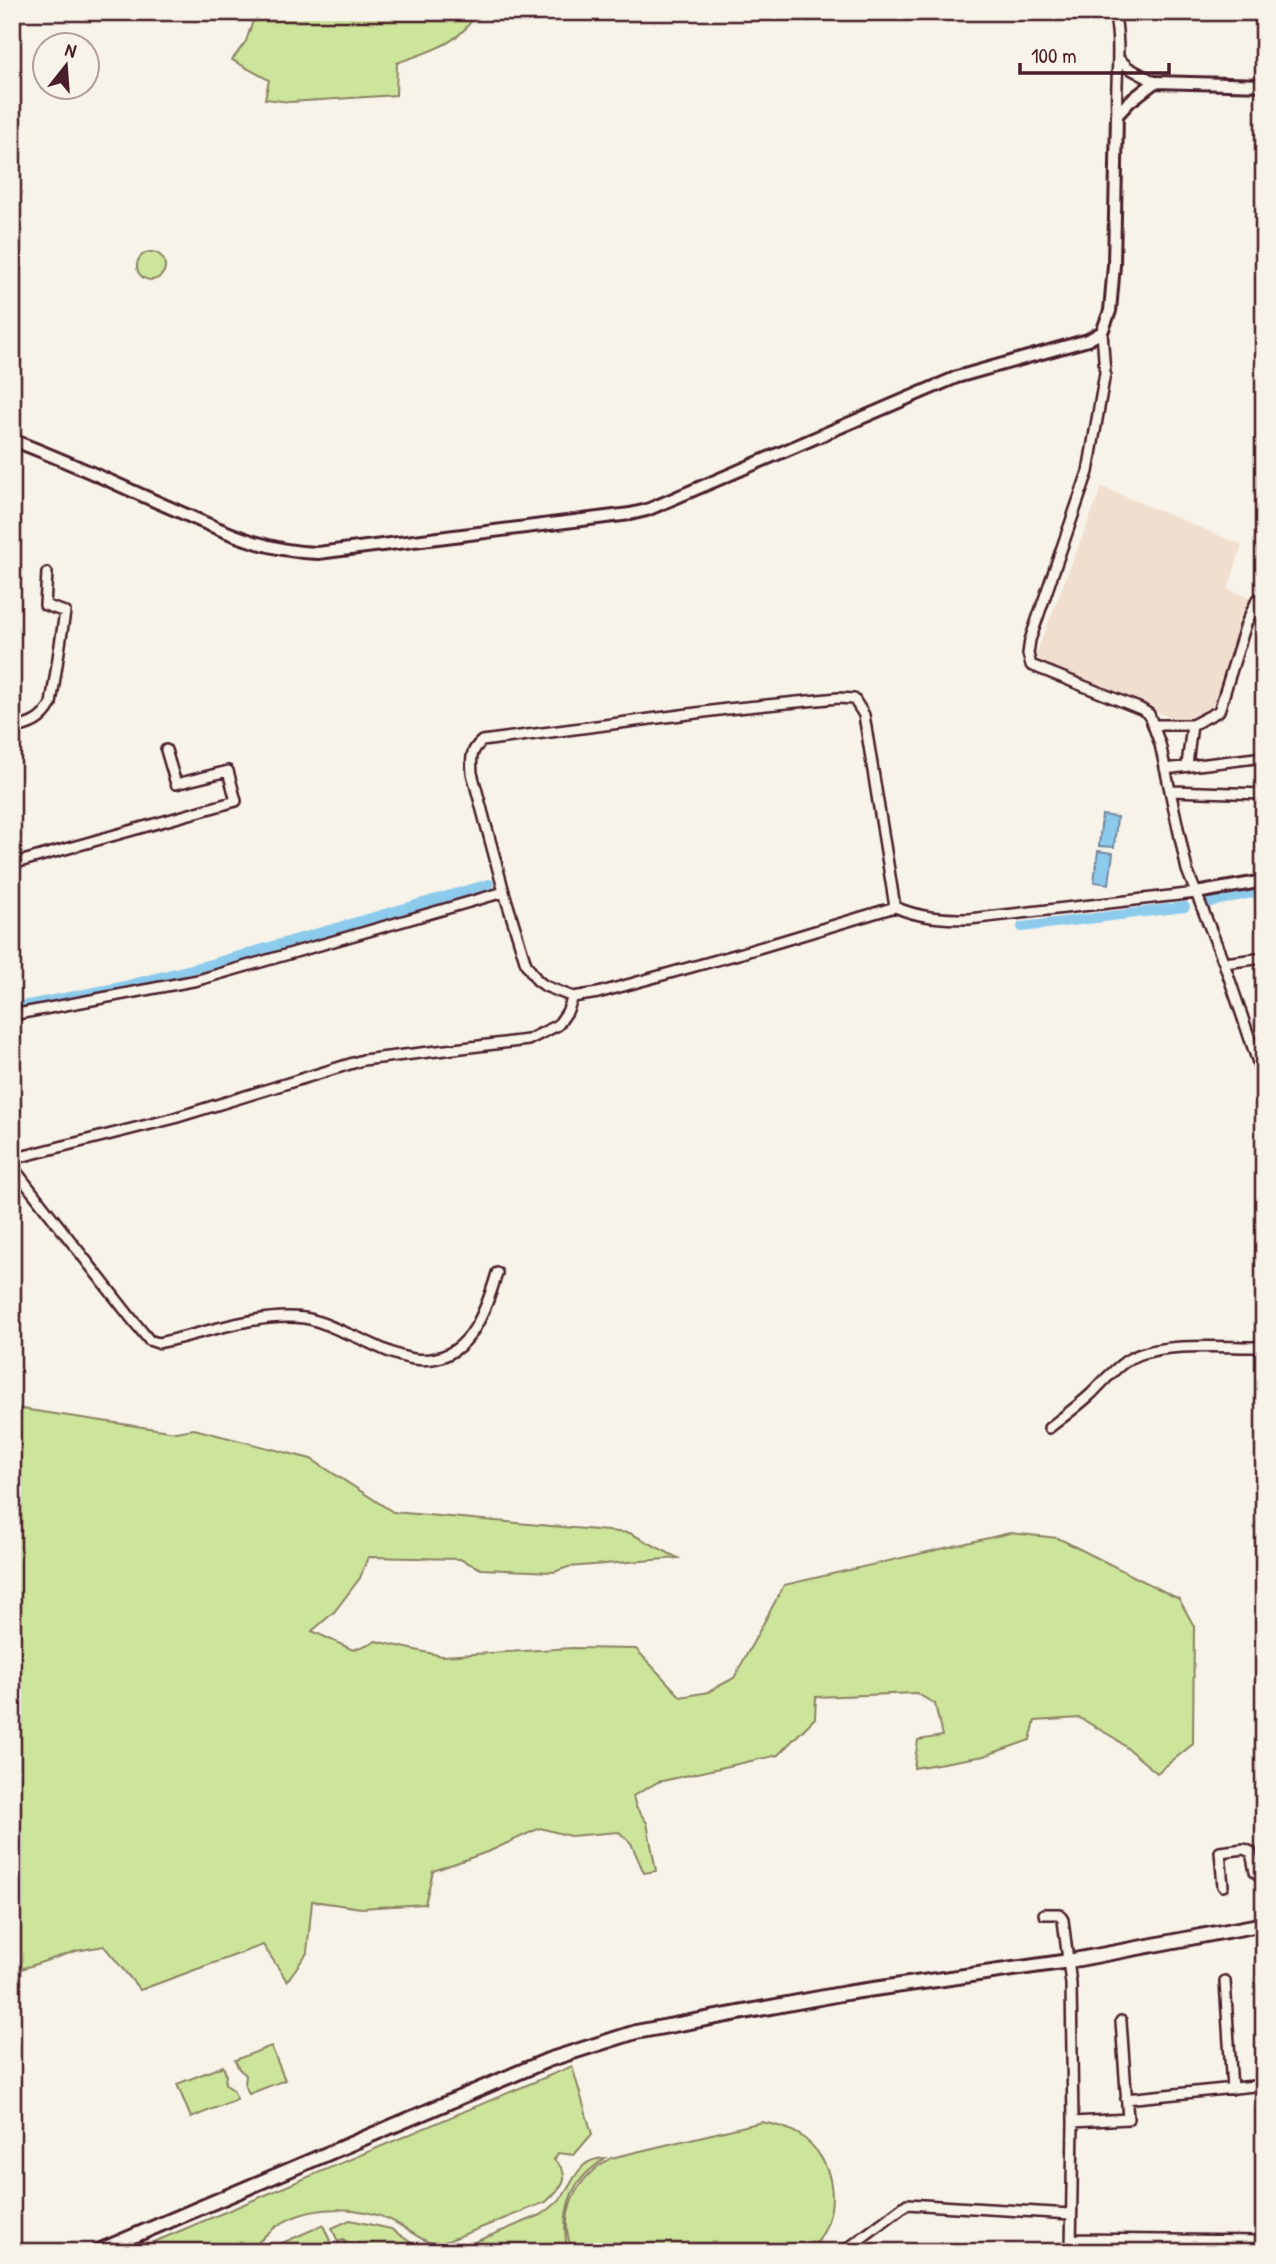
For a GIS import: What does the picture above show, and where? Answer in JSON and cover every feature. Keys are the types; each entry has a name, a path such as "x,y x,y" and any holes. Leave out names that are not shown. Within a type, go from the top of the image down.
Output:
{"main road":[{"path":"96,2252 548,2060 636,2032 846,1993 1069,1961 1264,1924"}],"street":[{"path":"1114,12 1118,29 1119,59 1114,265 1110,311 1102,332 1105,373 1088,472 1030,640 1028,653 1031,665 1149,714 1165,769 1187,870 1224,963 1264,1080"},
{"path":"1119,59 1129,68 1155,82 1264,85"},
{"path":"1117,115 1155,82"},
{"path":"12,440 269,548 318,554 647,510 957,377 1088,340 1102,332"},
{"path":"12,729 37,722 51,704 65,612 44,605 47,573"},
{"path":"1153,725 1192,725 1219,711 1246,624 1257,600"},
{"path":"895,907 864,715 854,699 838,698 727,709 482,741 474,748 471,756 472,774 526,964 545,986 573,997 598,993 895,907 936,919 969,919 1196,893 1264,881"},
{"path":"1186,765 1192,725"},
{"path":"12,864 236,801 228,771 176,784 166,750"},
{"path":"1165,769 1264,757"},
{"path":"1170,791 1264,794"},
{"path":"12,1015 198,980 504,892"},
{"path":"1224,963 1264,958"},
{"path":"12,1159 170,1119 362,1060 528,1041 558,1025 573,997"},
{"path":"12,1166 149,1340 158,1343 249,1322 287,1317 308,1318 412,1359 442,1358 460,1347 476,1326 498,1273"},
{"path":"1049,1428 1118,1368 1137,1356 1155,1350 1184,1348 1264,1348"},
{"path":"1223,1886 1220,1852 1244,1849 1251,1852 1255,1872 1264,1879"},
{"path":"1044,1914 1059,1914 1063,1920 1071,1984 1071,2252"},
{"path":"1224,1981 1231,2089"},
{"path":"1073,2122 1128,2119 1121,2021"},
{"path":"1126,2099 1264,2085"},
{"path":"847,2249 906,2204 1071,2214"},
{"path":"1071,2239 1264,2241"}],"shaded area":[{"path":"1102,487 1242,545 1228,589 1251,599 1214,703 1204,713 1178,721 1039,661 1036,654"}],"green space":[{"path":"253,12 476,12 470,23 453,39 397,63 396,95 290,102 265,99 269,80 232,60 246,41 255,15"},
{"path":"151,252 161,256 165,266 161,276 151,280 141,276 137,266 141,256"},
{"path":"15,1408 176,1432 194,1429 311,1459 393,1512 630,1533 678,1558 568,1567 554,1572 481,1569 460,1559 368,1557 360,1578 334,1612 312,1631 353,1650 376,1641 442,1656 572,1648 636,1649 681,1697 708,1692 734,1678 784,1585 1010,1533 1058,1538 1179,1599 1194,1626 1193,1744 1157,1773 1116,1739 1080,1718 1035,1721 1030,1740 984,1756 914,1768 918,1740 942,1736 935,1704 916,1693 816,1697 815,1718 778,1755 658,1782 633,1796 636,1807 647,1823 656,1871 644,1873 631,1843 619,1832 570,1836 540,1828 490,1851 433,1871 425,1904 361,1908 312,1901 307,1953 287,1981 263,1945 140,1990 104,1946 76,1951 12,1972 12,1410"},
{"path":"271,2046 285,2080 249,2094 245,2085 246,2075 235,2060"},
{"path":"223,2066 225,2084 233,2090 237,2099 191,2118 177,2084"},
{"path":"572,2066 592,2134 574,2155 558,2153 554,2160 563,2171 563,2182 546,2202 440,2244 428,2241 379,2216 337,2209 294,2217 264,2236 250,2252 130,2252"},
{"path":"762,2122 785,2128 812,2145 828,2174 832,2190 831,2207 820,2238 809,2252 573,2252 568,2238 569,2211 580,2186 599,2166 611,2158"},
{"path":"605,2158 585,2174 572,2193 565,2222 568,2252 450,2252 541,2215 560,2199 585,2165 590,2161"},
{"path":"350,2220 391,2229 413,2244 415,2252 350,2252 344,2240 338,2242 332,2228"},
{"path":"323,2225 331,2243 312,2252 286,2252 282,2243"}],"water":[{"path":"1102,815 1117,817 1114,847 1099,846"},
{"path":"1098,851 1113,853 1109,884 1094,882"}],"waterway":[{"path":"12,1008 116,988 211,964 489,884"},
{"path":"1206,903 1264,890"},
{"path":"1022,927 1185,907"}]}
